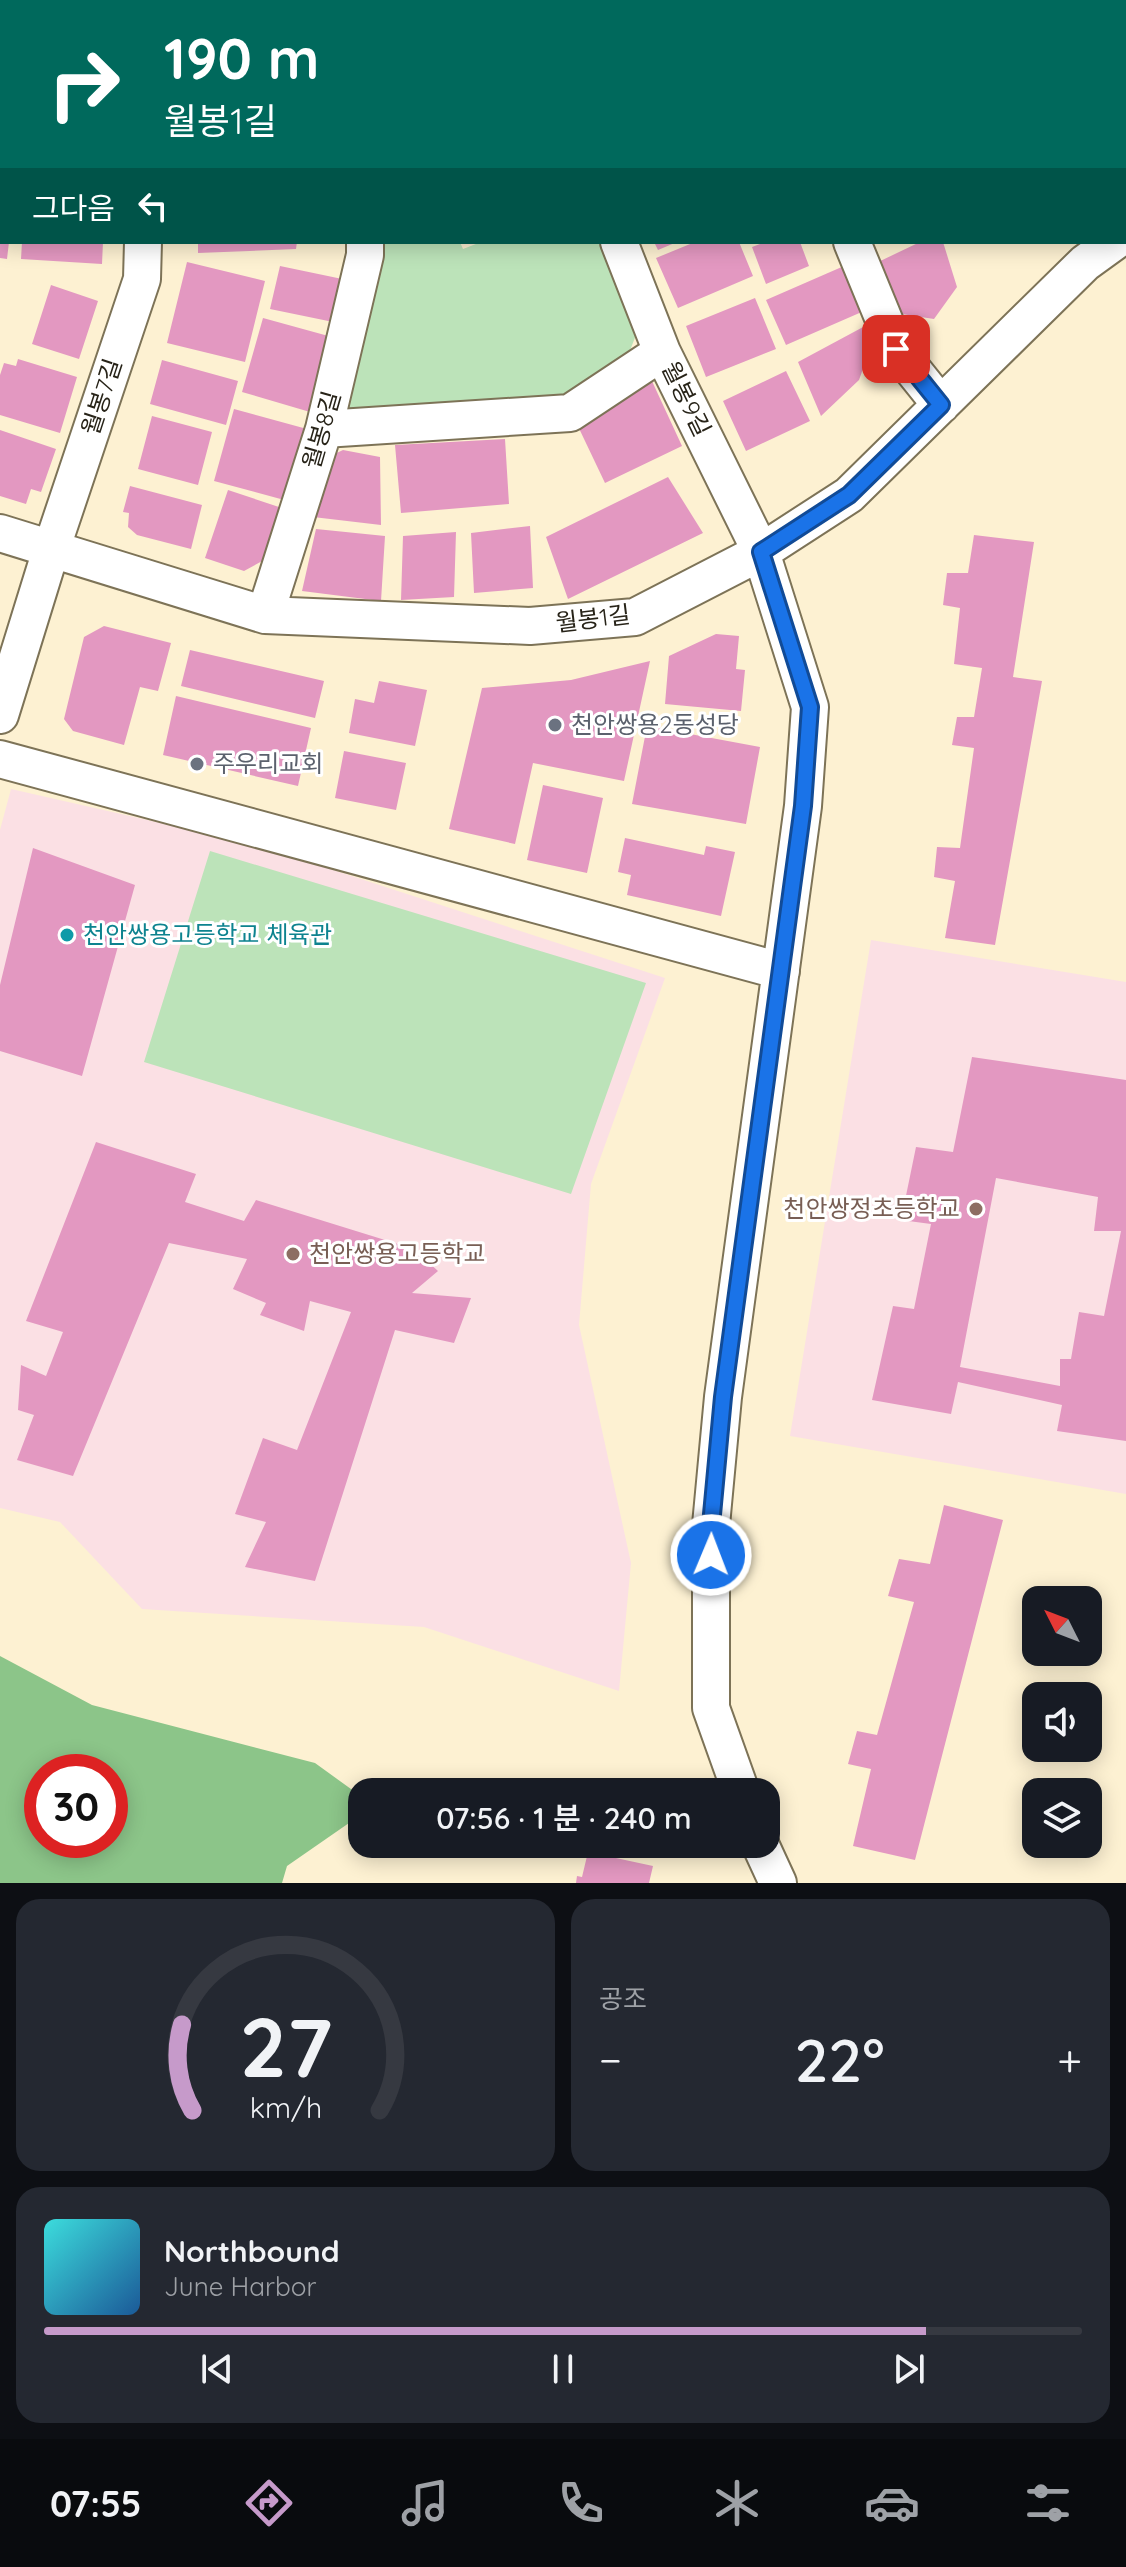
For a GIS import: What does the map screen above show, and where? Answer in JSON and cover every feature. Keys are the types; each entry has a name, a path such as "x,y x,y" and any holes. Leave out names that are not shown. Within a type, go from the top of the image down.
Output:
{"street":[{"name":"월봉7길","path":"0,715 51,550 142,279 143,244"},
{"name":"월봉8길","path":"265,615 324,429 365,244"},
{"name":"월봉9길","path":"620,244 662,352 761,552 810,707 803,806 723,1397 711,1525 711,1708 736,1778"},
{"path":"853,244 896,349 941,405"},
{"name":"월봉1길","path":"0,533 265,615 530,626 635,617 761,552 849,495 1092,249"},
{"path":"324,429 570,413 662,352"},
{"path":"0,759 781,971"},
{"path":"766,1858 778,1883"}],"shaded area":[{"name":"천안쌍용고등학교","path":"11,789 253,844 665,978 591,1184 579,1325 631,1563 619,1691 424,1627 142,1609 60,1522 0,1508 0,830"},
{"name":"천안쌍정초등학교","path":"871,940 1126,982 1126,1494 790,1436"}],"green space":[{"path":"373,244 461,244 463,249 476,244 608,244 640,325 625,363 566,403 349,415 341,407"},
{"path":"210,851 646,983 571,1194 144,1062"},
{"path":"0,1656 92,1705 315,1763 348,1787 348,1824 287,1866 282,1883 0,1883"}],"building":[{"path":"0,244 9,244 7,259 0,258"},
{"path":"22,244 103,244 102,264 21,259"},
{"path":"198,244 297,244 296,249 198,253"},
{"path":"655,244 672,244 658,250"},
{"path":"690,244 740,244 753,276 678,308 656,258"},
{"path":"760,244 801,244 809,266 766,284 752,247"},
{"path":"916,244 944,244 957,287 934,319 895,313 874,264"},
{"path":"187,262 265,281 245,362 167,343"},
{"path":"280,266 347,280 338,323 270,309"},
{"path":"844,266 864,311 786,345 766,300"},
{"path":"51,285 98,301 79,359 32,344"},
{"path":"755,298 776,349 706,377 686,326"},
{"path":"263,318 332,337 310,412 242,392"},
{"path":"865,326 869,352 859,380 821,416 798,362"},
{"path":"18,359 77,377 60,433 0,415 0,375 4,363 16,366"},
{"path":"162,360 238,381 226,425 150,404"},
{"path":"786,371 810,421 746,451 723,401"},
{"path":"651,379 682,446 605,483 575,420"},
{"path":"234,409 307,429 288,501 214,481"},
{"path":"152,416 212,432 198,485 138,469"},
{"path":"0,430 56,449 41,492 31,489 26,504 0,496"},
{"path":"505,439 509,504 401,513 395,445"},
{"path":"343,450 380,457 381,525 313,517 326,458"},
{"path":"668,477 703,533 568,599 546,537"},
{"path":"130,486 202,505 191,549 137,535 128,527 129,513 123,512"},
{"path":"228,490 288,510 273,555 244,571 205,558"},
{"path":"530,526 533,588 474,593 471,533"},
{"path":"316,529 385,536 381,601 302,591"},
{"path":"456,532 454,597 401,600 403,536"},
{"path":"974,535 1034,542 1013,677 1042,681 995,945 945,938 955,881 934,877 937,847 960,848 974,748 952,745 957,717 974,717 982,668 954,664 960,608 943,605 947,573 968,573"},
{"path":"104,626 171,643 158,691 140,687 124,745 73,731 64,719 84,637"},
{"path":"716,634 739,636 736,669 745,670 741,711 665,704 669,656"},
{"path":"190,650 324,681 315,718 181,686"},
{"name":"천안쌍용2동성당","path":"650,661 624,781 533,763 515,844 449,829 482,688 571,680"},
{"path":"379,681 427,690 415,746 349,733 355,699 374,703"},
{"path":"176,696 311,728 298,786 163,755"},
{"path":"647,726 760,747 746,824 632,804"},
{"path":"344,751 406,763 396,810 335,798"},
{"path":"543,785 603,798 587,873 527,860"},
{"path":"625,838 704,855 706,846 735,852 721,916 627,895 631,875 618,872"},
{"name":"천안쌍용고등학교 체육관","path":"33,848 135,885 82,1076 0,1051 0,985"},
{"path":"972,1057 1126,1080 1126,1441 1057,1431 1062,1405 958,1382 951,1414 872,1400 893,1306 914,1309 931,1224 901,1220 916,1147 953,1152","holes":["996,1178 1098,1197 1094,1231 1121,1231 1104,1316 1079,1312 1071,1359 1060,1359 1060,1386 960,1367"]},
{"path":"96,1142 196,1174 185,1202 244,1221 256,1200 414,1249 438,1271 412,1293 471,1298 454,1343 395,1330 315,1581 245,1567 266,1522 235,1514 263,1438 297,1450 351,1312 310,1301 304,1331 260,1315 266,1303 233,1289 247,1259 169,1243 73,1476 17,1460 34,1415 18,1410 21,1365 46,1376 63,1332 26,1321"},
{"path":"944,1505 1003,1520 915,1860 853,1846 871,1769 848,1764 857,1731 877,1735 914,1602 888,1596 899,1559 930,1564"},
{"path":"587,1858 616,1858 653,1866 649,1883 576,1883 577,1876 582,1877"}],"place":[{"name":"천안쌍용2동성당","path":"555,725"},
{"name":"주우리교회","path":"197,764"},
{"name":"천안쌍용고등학교 체육관","path":"67,935"},
{"name":"천안쌍정초등학교","path":"976,1209"},
{"name":"천안쌍용고등학교","path":"293,1254"}],"route":[{"path":"711,1555 723,1397 803,806 810,707 761,552 849,495 941,405 896,349"}]}
